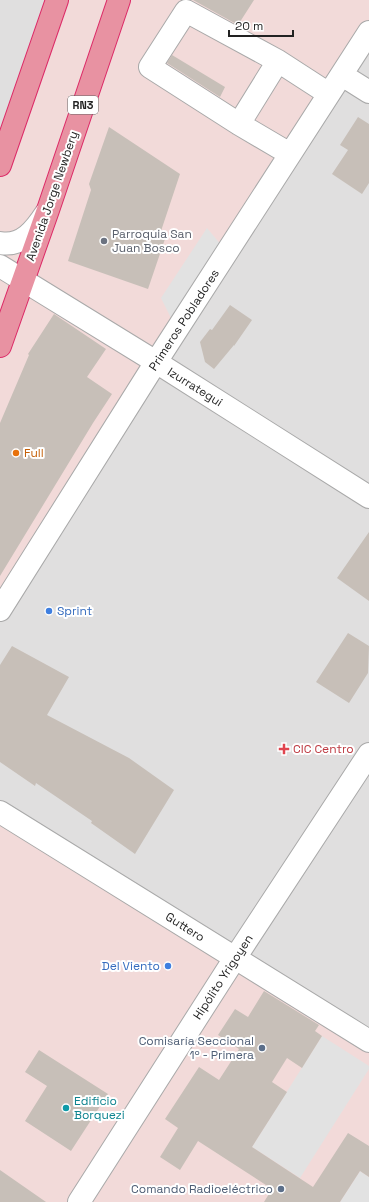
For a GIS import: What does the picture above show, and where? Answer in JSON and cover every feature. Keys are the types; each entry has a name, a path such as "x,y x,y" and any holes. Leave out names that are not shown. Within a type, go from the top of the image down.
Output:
{"highway":[{"path":"0,166 57,0"},
{"name":"Avenida Jorge Newbery","path":"0,346 119,0"}],"street":[{"path":"290,154 239,124 150,67 186,11 278,61 329,94"},
{"name":"Primeros Pobladores","path":"0,610 156,362 369,32"},
{"path":"239,124 278,61"},
{"path":"342,75 369,92"},
{"path":"0,243 8,244 25,238 36,229 48,210"},
{"name":"Izurrategui","path":"0,266 156,362 369,497"},
{"name":"Hipólito Yrigoyen","path":"79,1202 369,754"},
{"name":"Guttero","path":"0,812 369,1041"}],"shaded area":[{"path":"0,0 369,0 369,1202 0,1202"},
{"path":"57,0 369,0 369,32 0,610 0,165"},
{"path":"207,228 227,252 177,330 161,298"},
{"path":"0,812 369,1041 369,1202 0,1202"},
{"path":"322,1036 369,1066 369,1069 300,1178 252,1147"},
{"path":"360,1171 369,1177 369,1202 340,1202"}],"building":[{"path":"193,0 254,0 238,25"},
{"path":"172,55 225,87 220,97 167,63"},
{"path":"358,117 369,124 369,183 362,194 332,174 348,150 340,145"},
{"path":"109,127 180,174 160,234 166,236 148,289 68,261 91,190 89,184"},
{"path":"230,305 252,320 234,346 214,369 205,362 200,342 210,329 212,330"},
{"path":"54,314 106,349 87,377 112,394 0,576 0,423 29,355 28,354"},
{"path":"369,532 369,601 337,578"},
{"path":"348,633 369,646 368,673 349,703 316,682"},
{"path":"12,646 69,677 47,715 129,758 174,790 135,854 91,823 92,821 36,783 35,786 0,762 0,665"},
{"path":"264,991 319,1025 315,1031 322,1036 302,1068 287,1058 272,1082 287,1092 252,1147 313,1187 348,1133 369,1146 369,1177 360,1171 340,1202 264,1202 272,1189 198,1141 180,1170 160,1157 178,1128 165,1119 199,1067 219,1080 239,1049 218,1035 235,1009 248,1017"},
{"name":"Edificio Borquezi","path":"39,1050 108,1094 71,1151 25,1121 47,1086 25,1072"},
{"path":"0,1170 46,1202 0,1202"}],"place":[{"name":"Parroquia San Juan Bosco","path":"104,241"},
{"name":"Full","path":"16,453"},
{"name":"Sprint","path":"49,611"},
{"name":"CIC Centro","path":"284,749"},
{"name":"Del Viento","path":"168,966"},
{"name":"Comisaría Seccional 1º - Primera","path":"262,1048"},
{"name":"Edificio Borquezi","path":"66,1108"},
{"name":"Comando Radioeléctrico","path":"281,1189"}]}
